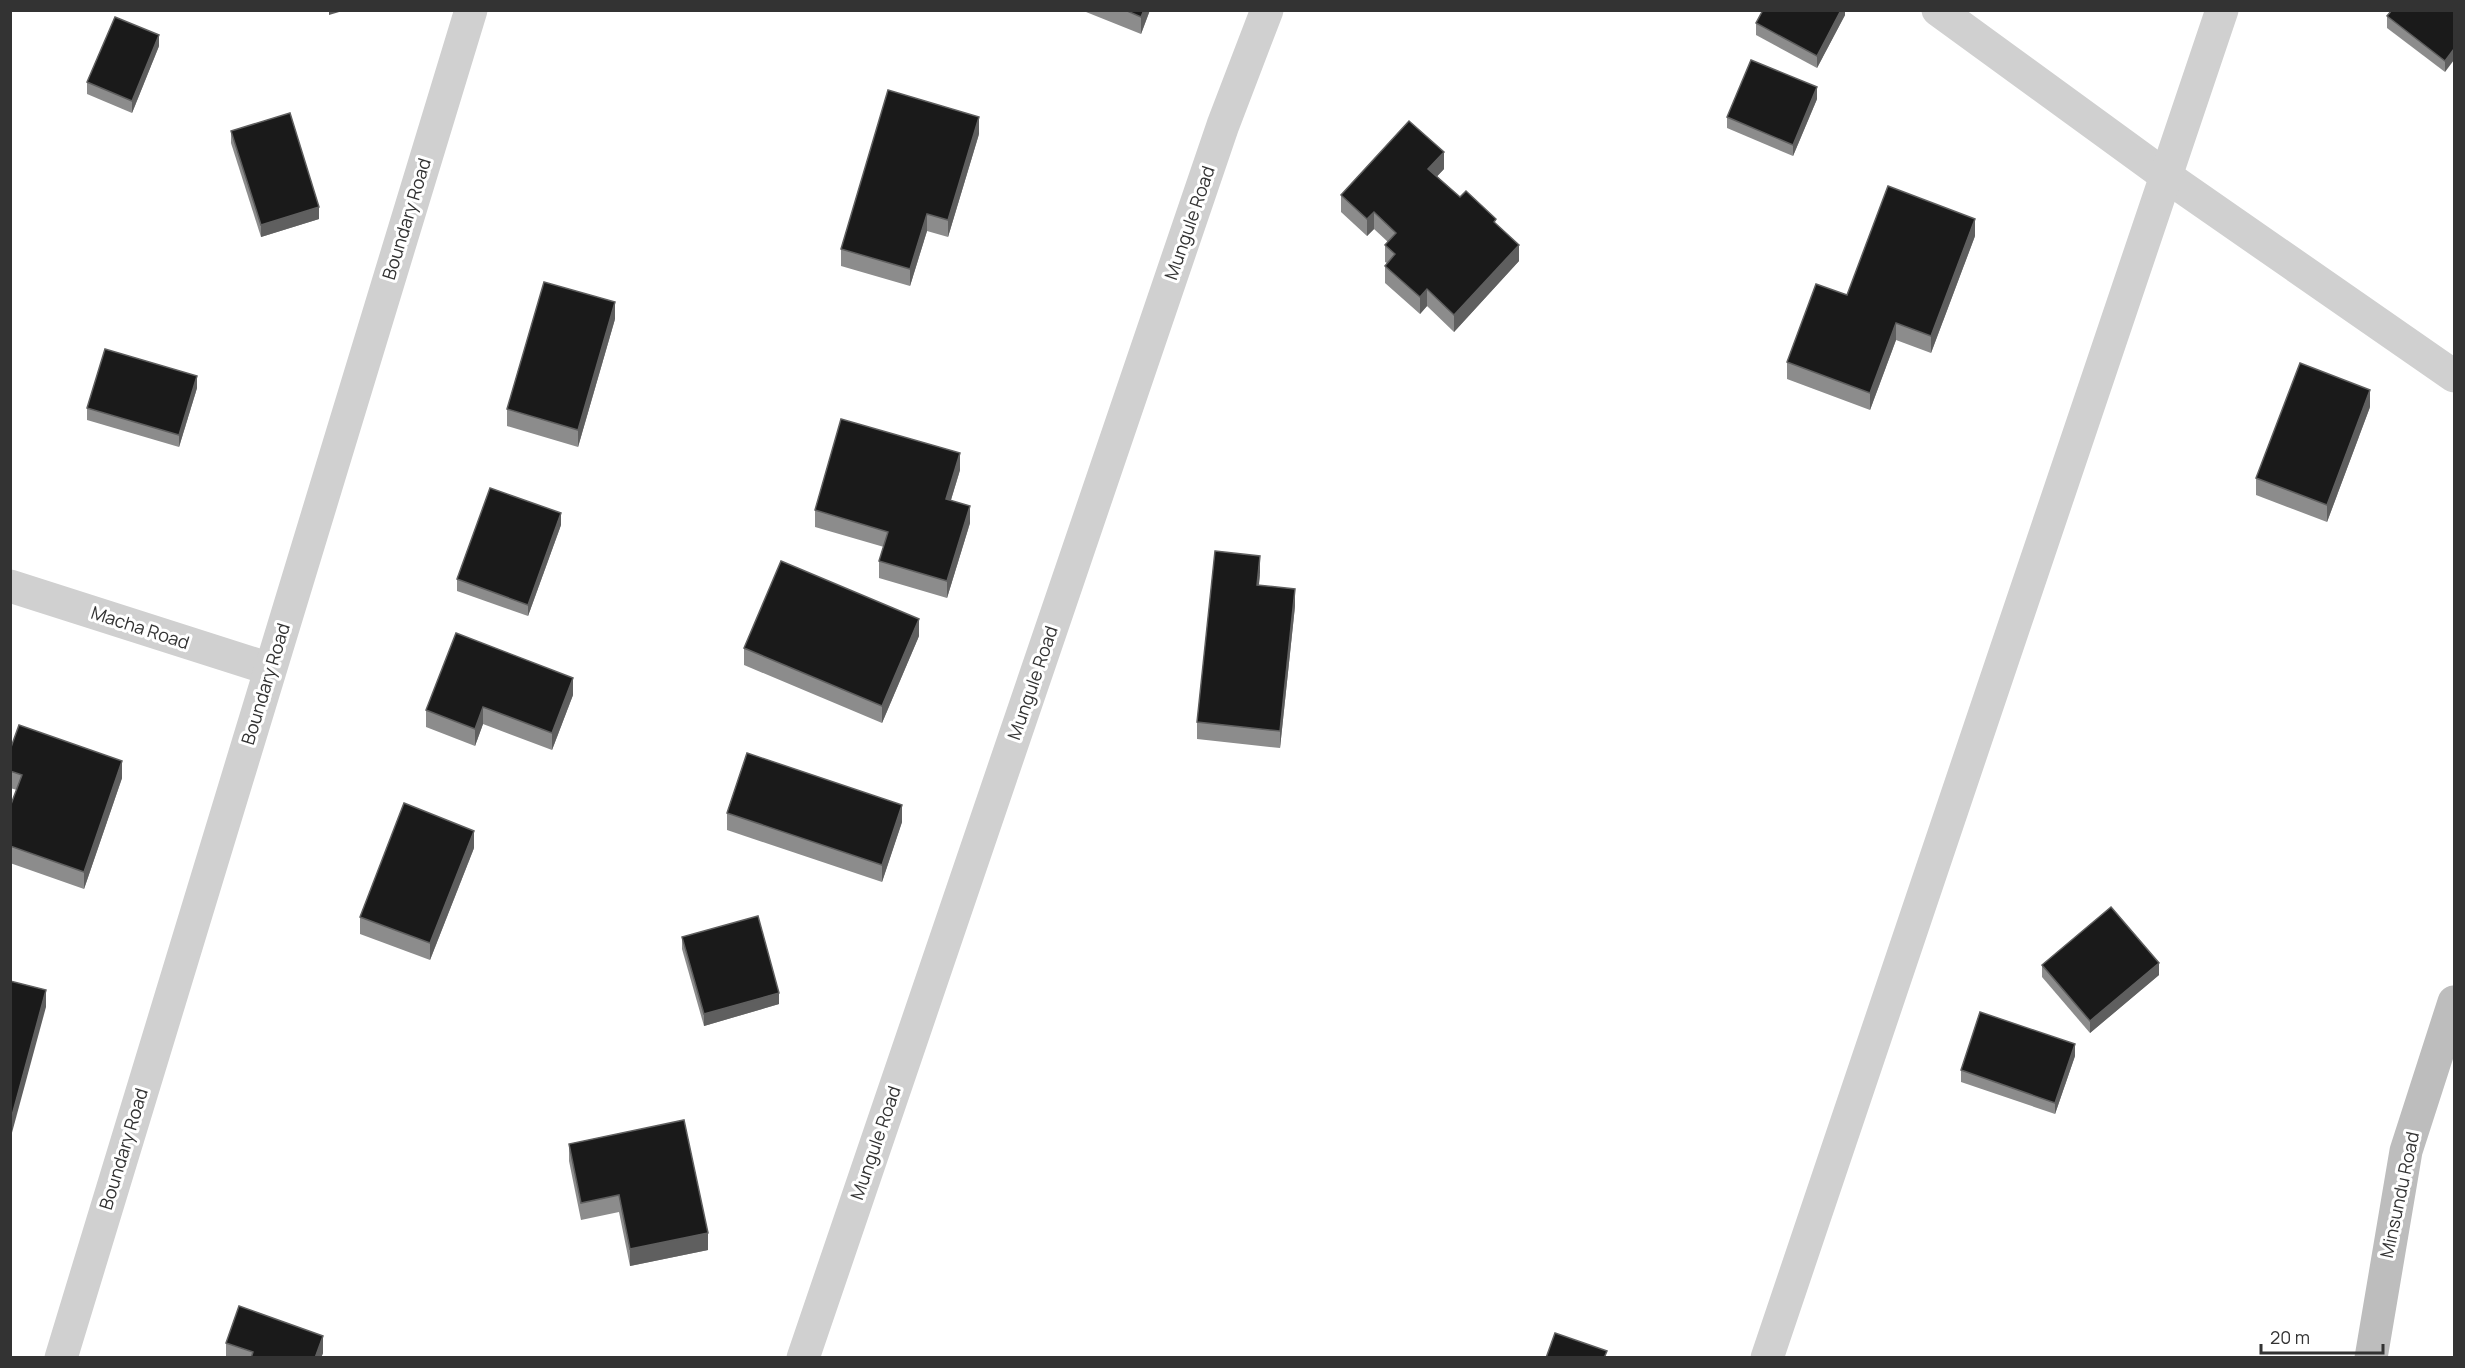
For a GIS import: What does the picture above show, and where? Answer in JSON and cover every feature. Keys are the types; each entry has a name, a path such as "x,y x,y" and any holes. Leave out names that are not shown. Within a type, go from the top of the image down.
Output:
{"street":[{"name":"Boundary Road","path":"61,1358 471,10"},
{"name":"Mungule Road","path":"802,1358 1223,125 1267,10"},
{"path":"1938,10 2166,176 2454,376"},
{"path":"1767,1358 2222,10"},
{"name":"Macha Road","path":"10,586 270,669"},
{"name":"Minsundu Road","path":"2371,1358 2406,1151 2454,1002"}],"building":[{"path":"1125,10 1144,10 1141,17"},
{"path":"1763,10 1841,10 1817,56 1756,23"},
{"path":"2392,10 2454,10 2454,49 2445,61 2387,16"},
{"path":"115,17 159,35 132,101 87,82"},
{"path":"1751,60 1817,87 1793,145 1727,117"},
{"path":"888,90 979,117 948,220 927,214 910,269 841,249"},
{"path":"290,113 319,207 261,225 231,131"},
{"path":"1409,121 1444,152 1428,169 1460,197 1466,191 1519,245 1454,315 1427,289 1420,297 1385,266 1395,254 1385,245 1396,233 1374,212 1367,219 1341,195"},
{"path":"1888,186 1975,219 1931,336 1896,323 1870,393 1787,362 1816,284 1847,295"},
{"path":"544,282 615,302 578,430 507,409"},
{"path":"105,349 197,376 179,435 87,408"},
{"path":"2300,363 2370,390 2327,505 2256,478"},
{"path":"841,419 960,453 946,499 970,506 947,581 879,561 888,532 815,510"},
{"path":"490,488 561,513 528,605 457,579"},
{"path":"1215,551 1260,556 1257,585 1295,589 1280,731 1197,722"},
{"path":"781,561 919,619 882,706 744,648"},
{"path":"456,633 573,678 552,733 483,707 475,729 426,710"},
{"path":"19,725 122,761 84,872 10,846 10,807 22,775 10,771 10,750"},
{"path":"747,753 902,805 882,865 727,813"},
{"path":"404,803 474,831 430,943 360,917"},
{"path":"2111,907 2159,963 2090,1021 2042,965"},
{"path":"758,916 779,993 704,1014 682,937"},
{"path":"10,981 46,990 10,1123"},
{"path":"1980,1012 2075,1044 2055,1103 1961,1070"},
{"path":"684,1120 708,1233 630,1249 619,1195 581,1203 569,1144"},
{"path":"239,1306 323,1336 315,1358 251,1358 253,1352 226,1343"},
{"path":"1555,1333 1607,1351 1604,1358 1546,1358"}]}
